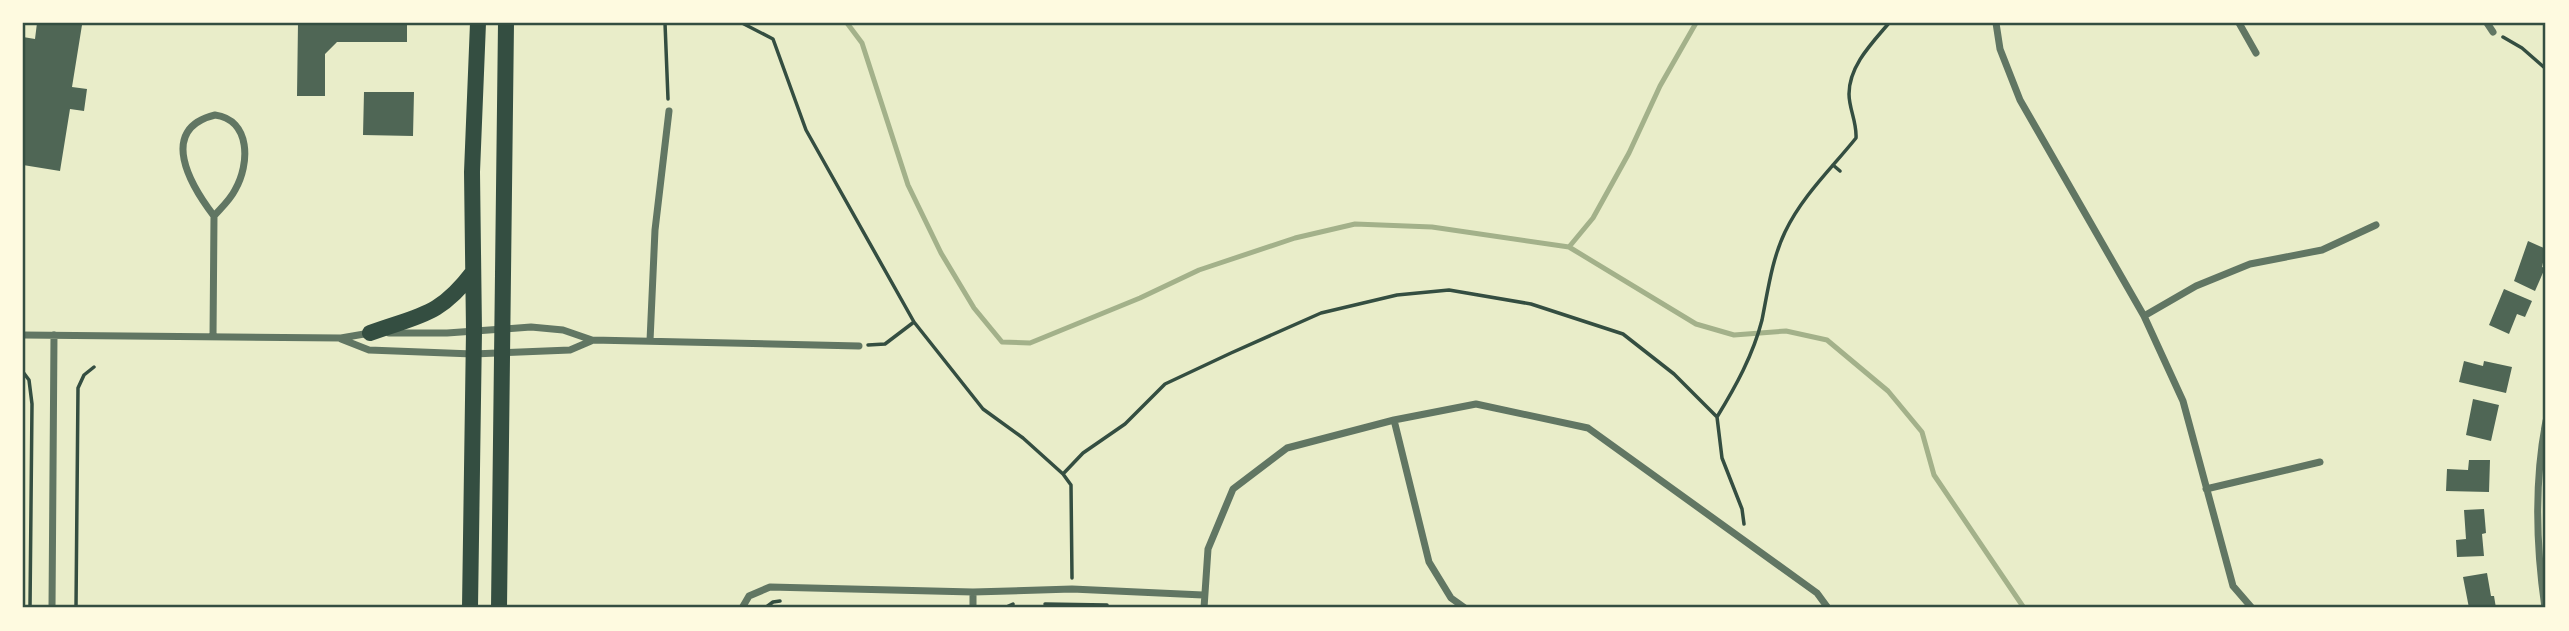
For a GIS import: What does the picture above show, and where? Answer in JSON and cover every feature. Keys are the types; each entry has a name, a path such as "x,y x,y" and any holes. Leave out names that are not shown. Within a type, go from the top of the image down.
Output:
{"main road":[{"path":"470,608 474,331 472,172 478,23"},
{"path":"499,608 506,23"},
{"path":"370,332 424,315 440,307 451,299 473,272"}],"street":[{"path":"1996,23 2000,50 2020,100 2144,316 2183,401 2233,586 2252,608"},
{"path":"2239,23 2256,53"},
{"path":"2487,23 2493,32"},
{"path":"650,341 655,230 669,111"},
{"path":"213,337 214,216 193,186 183,159 188,128 200,119 215,115 228,117 237,126 245,150 243,167 235,190 214,216"},
{"path":"2144,316 2196,286 2239,268 2322,250 2376,225"},
{"path":"23,335 341,338 370,332 474,331 531,327 563,330 592,340 859,346"},
{"path":"52,608 54,335"},
{"path":"341,338 369,350 473,354 570,350 592,340"},
{"path":"1204,608 1208,549 1233,489 1287,448 1394,420 1476,404 1588,428 1817,593 1828,608"},
{"path":"1394,420 1429,562 1451,598 1465,608"},
{"path":"2545,608 2537,530 2537,500 2546,421"},
{"path":"2206,489 2320,462"},
{"path":"743,608 749,596 771,587 973,592 1072,589 1203,596"},
{"path":"973,592 973,608"}],"path":[{"path":"665,23 669,111"},
{"path":"742,23 773,39 806,130 914,322 983,409 1023,438 1063,474 1071,485 1072,589"},
{"path":"1717,417 1736,387 1752,353 1770,275 1785,232 1806,198 1856,138 1857,130 1849,96 1852,75 1866,50 1889,23"},
{"path":"2493,32 2522,48 2546,69"},
{"path":"1833,165 1840,172"},
{"path":"1063,474 1083,453 1125,424 1165,384 1231,352 1321,313 1397,295 1449,290 1531,304 1623,334 1674,374 1717,417 1722,458 1742,509 1744,525 1739,538"},
{"path":"859,346 885,344 914,322"},
{"path":"76,608 78,388 84,374 94,367"},
{"path":"23,372 29,380 32,404 30,608"},
{"path":"1004,608 1018,604"},
{"path":"1045,604 1112,605"}],"building":[{"path":"37,23 82,25 72,87 87,89 84,111 70,109 60,171 23,165 23,37 35,39"},
{"path":"298,23 407,23 407,42 337,42 325,54 325,96 297,96"},
{"path":"364,92 414,92 413,136 363,135"},
{"path":"2528,241 2546,249 2542,267 2545,268 2535,291 2514,281"},
{"path":"2504,289 2532,301 2525,317 2517,314 2509,334 2489,325"},
{"path":"2464,361 2483,366 2484,361 2512,367 2506,393 2459,382"},
{"path":"2473,399 2499,405 2491,441 2466,435"},
{"path":"2469,460 2490,460 2489,492 2446,491 2447,469 2468,470"},
{"path":"2484,509 2484,556 2457,557 2456,540 2466,539 2464,510"},
{"path":"2487,573 2496,608 2469,608 2463,577"}],"waterway":[{"path":"847,23 862,43 908,185 941,253 974,308 1002,342 1030,343 1140,298 1199,270 1295,238 1355,224 1432,227 1569,247 1696,324 1734,335 1786,331 1827,340 1888,391 1922,432 1934,475 2024,608"},
{"path":"1569,247 1593,218 1629,153 1660,86 1696,23"}]}
